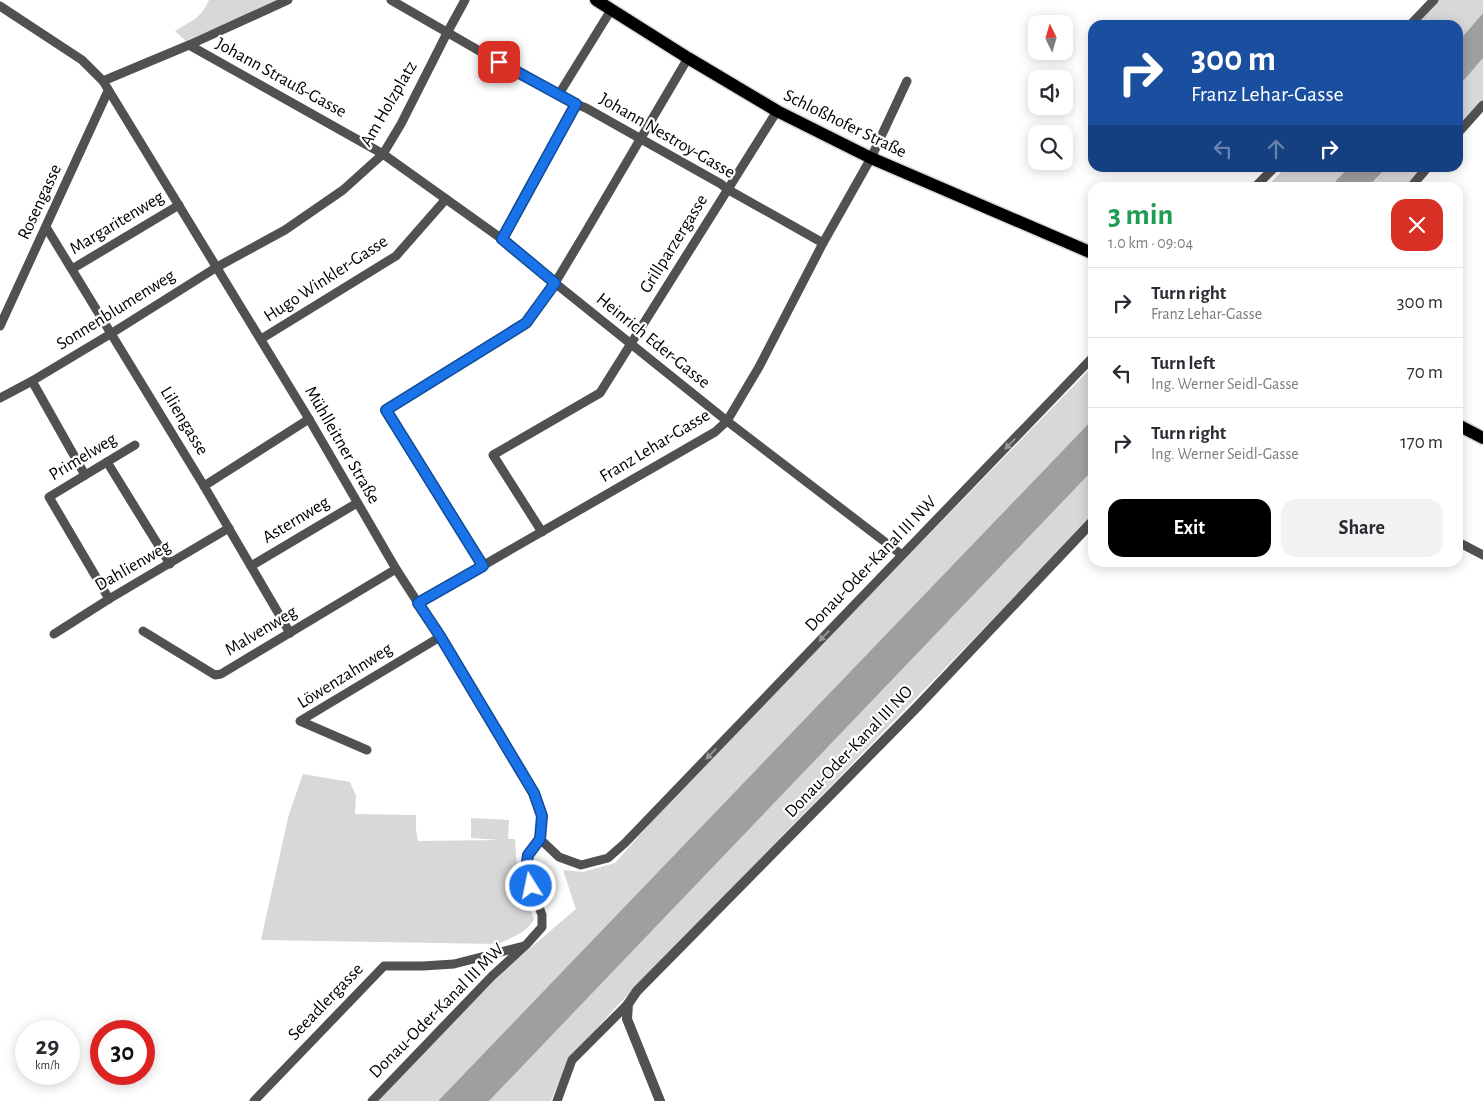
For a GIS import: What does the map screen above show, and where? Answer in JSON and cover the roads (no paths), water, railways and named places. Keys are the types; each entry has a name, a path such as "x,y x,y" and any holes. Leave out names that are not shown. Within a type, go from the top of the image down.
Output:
{"main road":[{"name":"Schloßhofer Straße","path":"596,0 777,111 871,158 1088,251"},
{"path":"1463,428 1483,438"}],"street":[{"path":"103,82 288,0"},
{"name":"Johann Nestroy-Gasse","path":"391,0 640,138 823,243"},
{"name":"Am Holzplatz","path":"216,267 292,225 343,190 383,154 401,124 465,0"},
{"path":"1415,20 1434,0"},
{"name":"Mühlleitner Straße","path":"0,6 82,60 103,82 261,339 396,569 440,636 534,793 542,816 540,839 528,855 526,870 542,915 542,926 526,945"},
{"path":"558,94 611,10"},
{"name":"Johann Strauß-Gasse","path":"189,45 383,154"},
{"path":"483,566 386,410 526,323 555,283 688,58"},
{"name":"Franz Lehar-Gasse","path":"418,603 715,432 727,420 759,367 823,243 871,158 907,80"},
{"name":"Rosengasse","path":"0,326 108,91"},
{"path":"502,239 576,104"},
{"path":"1463,127 1483,105"},
{"name":"Grillparzergasse","path":"542,532 494,455 600,393 777,111"},
{"name":"Heinrich Eder-Gasse","path":"383,154 502,239 727,420 902,555"},
{"path":"1260,182 1270,172"},
{"path":"1415,182 1424,172"},
{"name":"Hugo Winkler-Gasse","path":"261,339 396,256 446,199"},
{"name":"Margaritenweg","path":"72,269 179,205"},
{"name":"Liliengasse","path":"46,227 204,486 290,633"},
{"name":"Sonnenblumenweg","path":"0,398 112,333 216,267"},
{"name":"Donau-Oder-Kanal III NW","path":"540,839 559,858 581,865 608,858 625,843 1088,362"},
{"path":"32,381 86,475"},
{"path":"204,486 309,419"},
{"name":"Primelweg","path":"108,599 49,497 135,445"},
{"path":"107,462 170,564"},
{"name":"Asternweg","path":"251,566 357,503"},
{"name":"Donau-Oder-Kanal III NO","path":"628,1004 637,991 918,706 1088,526"},
{"name":"Dahlienweg","path":"54,634 108,599 229,528"},
{"path":"1463,545 1483,555"},
{"name":"Malvenweg","path":"143,631 215,676 396,569"},
{"name":"Löwenzahnweg","path":"367,750 300,721 440,636"},
{"name":"Seeadlergasse","path":"254,1101 384,966 454,964 526,945"},
{"name":"Donau-Oder-Kanal III MW","path":"372,1101 492,976 526,945"},
{"path":"557,1101 572,1060 628,1004"},
{"path":"628,1004 627,1012 630,1027 660,1101"}]}
